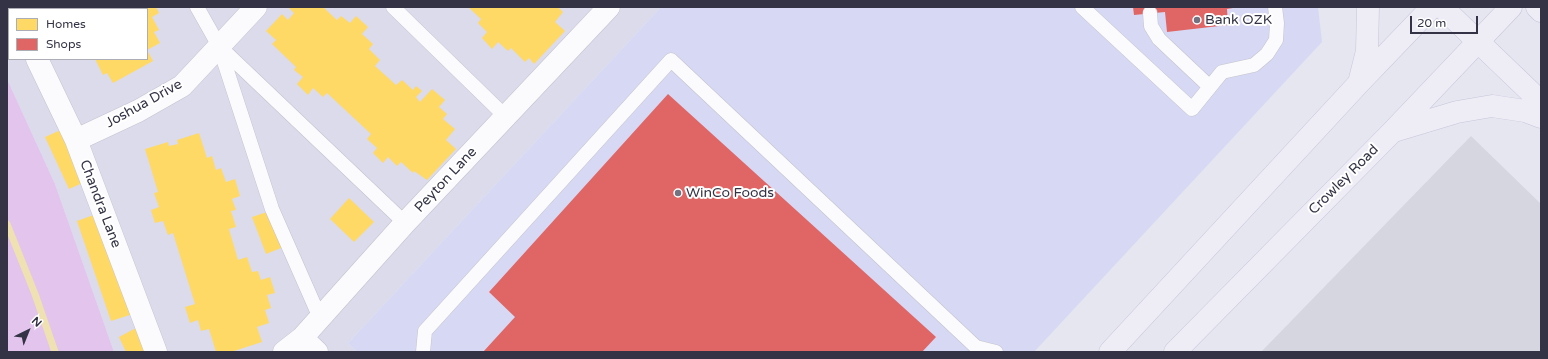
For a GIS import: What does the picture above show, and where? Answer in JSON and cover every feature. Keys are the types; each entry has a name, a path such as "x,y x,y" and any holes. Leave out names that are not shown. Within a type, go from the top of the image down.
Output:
{"main road":[{"path":"1359,83 1367,51 1368,7"},
{"path":"1110,352 1359,83 1432,7"},
{"path":"1442,7 1541,102"},
{"name":"Crowley Road","path":"1175,352 1393,131 1511,7"},
{"path":"1537,7 1541,11"},
{"path":"1393,131 1457,112 1492,106 1525,111 1541,117"}],"street":[{"name":"Joshua Drive","path":"76,140 138,111 182,86 256,7"},
{"name":"Peyton Lane","path":"284,352 309,345 320,318 405,223 609,7"},
{"name":"Chandra Lane","path":"37,60 76,140 156,352"}],"lane":[{"path":"197,7 220,46 272,210 320,318"},
{"path":"393,7 506,117"},
{"path":"1082,7 1192,109 1222,72 1254,65 1267,54 1276,40 1277,24 1275,7"},
{"path":"1150,13 1151,26 1159,39 1210,87"},
{"path":"220,46 405,223"},
{"path":"423,352 425,331 671,60 977,349 996,352"}],"shaded area":[{"path":"7,7 661,7 348,343 357,352 114,352 55,184 7,79"},
{"path":"661,7 1318,7 1322,42 1034,352 357,352 348,343"},
{"path":"7,79 55,184 114,352 7,352"},
{"path":"1471,136 1541,204 1541,352 1261,352"}],"building: Homes":[{"path":"156,7 159,13 152,17 159,30 154,32 160,43 148,49 148,8 74,8"},
{"path":"288,7 323,7 337,20 341,16 350,23 356,16 368,27 362,34 373,44 369,49 380,60 375,66 396,85 402,80 413,90 416,86 422,91 416,97 420,102 432,89 445,100 439,107 447,114 443,119 455,129 446,140 456,149 427,180 414,171 413,173 401,162 397,166 388,157 383,163 373,153 377,148 367,139 371,134 327,93 323,97 313,88 308,95 297,84 303,77 294,70 296,67 272,44 276,40 266,31 282,14 288,20 294,13"},
{"path":"468,7 558,7 563,12 555,22 565,31 534,64 529,58 525,62 511,48 508,51 498,42 492,49 482,38 487,32 478,23 481,19"},
{"path":"148,52 153,61 113,83 107,73 103,75 96,60 148,60"},
{"path":"63,129 87,181 69,189 45,137"},
{"path":"199,133 207,158 212,156 216,170 221,168 226,182 235,179 240,196 232,199 236,210 231,211 236,227 229,229 238,260 247,257 252,272 258,271 261,280 270,277 275,293 267,295 271,308 265,310 269,323 257,327 262,342 231,352 216,352 209,329 201,331 198,320 190,323 185,307 195,304 173,233 168,235 163,221 155,223 151,210 159,207 154,193 158,192 145,149 168,142 169,146 178,144 177,140"},
{"path":"349,198 374,222 354,242 330,219"},
{"path":"273,210 286,246 266,254 252,217"},
{"path":"102,212 136,313 111,321 77,221"},
{"path":"136,328 148,352 126,352 119,337"}],"building: Shops":[{"name":"Bank OZK","path":"1133,7 1233,8 1227,9 1228,25 1167,32 1165,12 1134,15"},
{"name":"WinCo Foods","path":"668,94 936,337 922,352 483,352 515,317 489,292"}],"waterway":[{"path":"7,224 35,294 55,352"}],"place":[{"name":"Bank OZK","path":"1197,20"},
{"name":"WinCo Foods","path":"678,193"}]}
